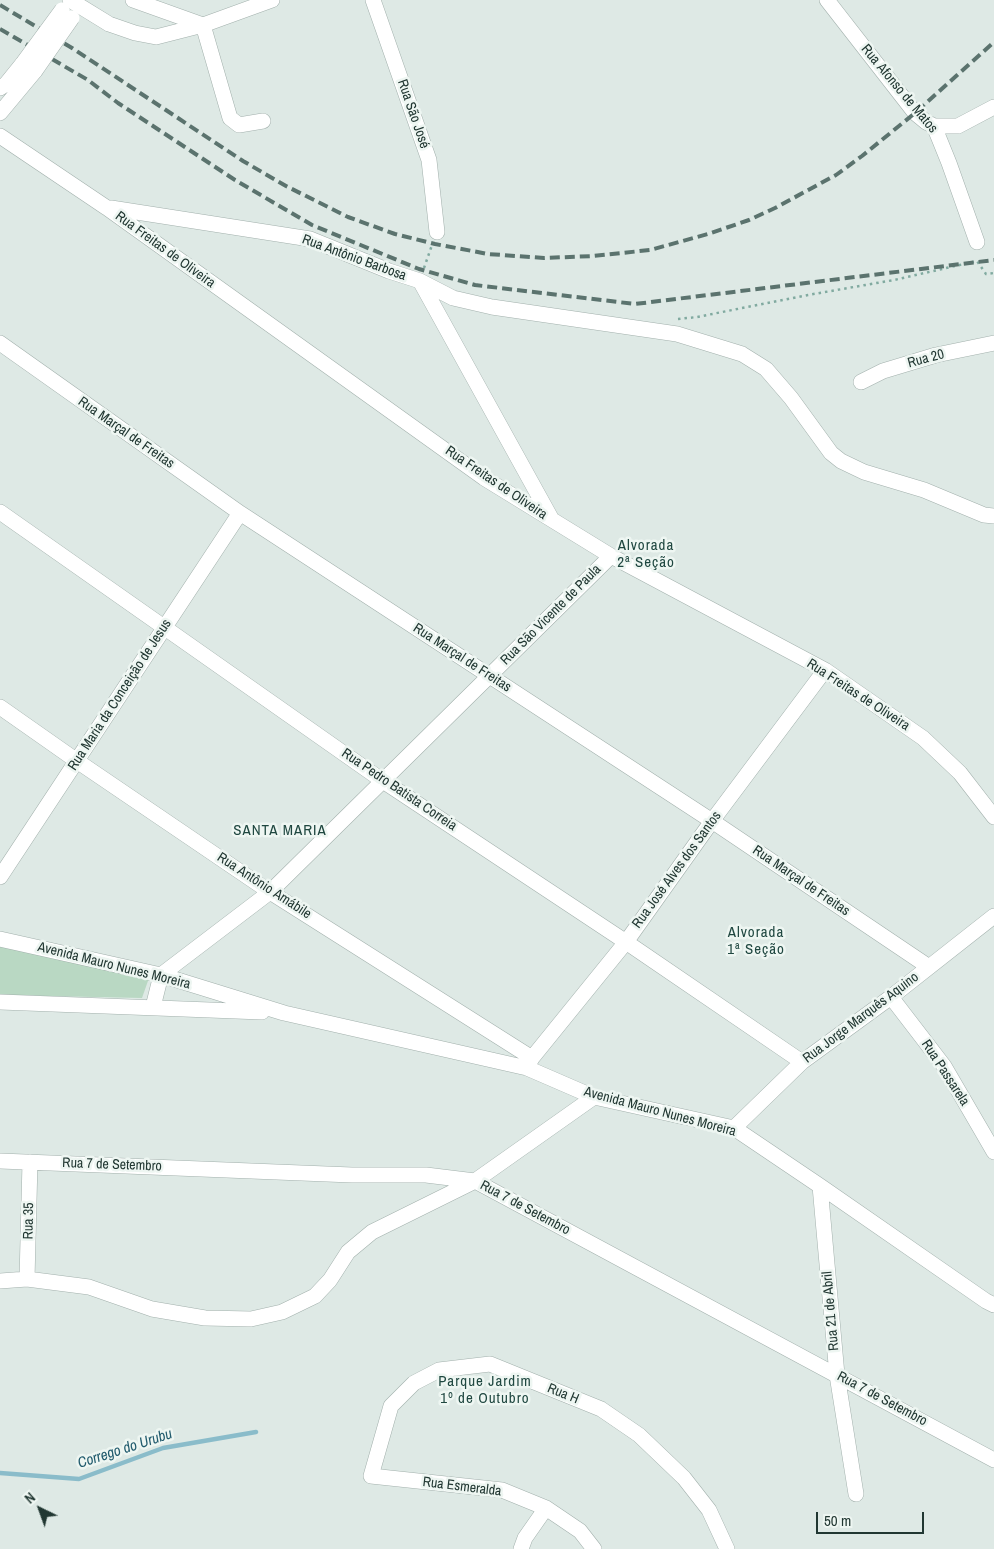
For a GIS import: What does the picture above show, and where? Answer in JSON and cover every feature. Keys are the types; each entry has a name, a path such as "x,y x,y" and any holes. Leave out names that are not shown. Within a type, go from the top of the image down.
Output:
{"street":[{"path":"133,0 203,25"},
{"path":"0,113 29,67 71,7 135,34 156,37 203,25 272,0"},
{"name":"Rua São José","path":"373,0 429,160 436,232"},
{"name":"Rua Afonso de Matos","path":"827,0 915,113 934,126 950,163 977,242"},
{"path":"203,25 230,118 239,125 263,121"},
{"path":"0,88 29,67"},
{"path":"934,126 958,126 994,107"},
{"name":"Rua Freitas de Oliveira","path":"0,136 107,208 484,478 611,556 826,670 923,738 960,773 994,817"},
{"name":"Rua Antônio Barbosa","path":"107,208 310,239 389,271 420,281 552,520"},
{"path":"420,281 453,298 485,305 677,334 742,354 766,369 791,398 830,453 841,461 864,472 924,490 984,515 994,516"},
{"name":"Rua Marçal de Freitas","path":"0,343 240,513 712,820 929,967"},
{"name":"Rua 20","path":"861,382 883,371 936,355 994,343"},
{"name":"Rua Pedro Batista Correia","path":"0,512 383,781 626,942 802,1062"},
{"name":"Rua Maria da Conceição de Jesus","path":"0,877 240,513"},
{"name":"Rua São Vicente de Paula","path":"161,975 270,892 611,556"},
{"name":"Rua José Alves dos Santos","path":"529,1063 626,942 712,820 826,670"},
{"name":"Rua Antônio Amábile","path":"0,706 77,761 270,892 529,1063"},
{"name":"Rua Jorge Marquês Aquino","path":"734,1128 802,1062 892,997 994,916"},
{"name":"Avenida Mauro Nunes Moreira","path":"0,939 161,975 284,1013 529,1063 594,1097 734,1128 994,1305"},
{"path":"153,1007 161,975"},
{"name":"Rua Passarela","path":"892,997 944,1066 994,1152"},
{"name":"Avenida Mauro Nunes Moreira","path":"0,1002 284,1013"},
{"path":"0,1281 27,1280 89,1287 152,1309 196,1317 251,1319 282,1312 316,1296 330,1280 348,1252 372,1232 475,1181 594,1097"},
{"name":"Rua 7 de Setembro","path":"0,1161 352,1175 426,1175 475,1181 994,1460"},
{"name":"Rua 35","path":"27,1280 30,1162"},
{"name":"Rua 21 de Abril","path":"820,1186 837,1375 856,1494"},
{"name":"Rua H","path":"371,1476 391,1406 414,1383 438,1370 490,1364 601,1410 639,1435 684,1478 709,1510 728,1549"},
{"name":"Rua Esmeralda","path":"371,1476 502,1490 546,1508 580,1531 594,1549"},
{"path":"521,1549 525,1538 546,1508"}],"path":[{"path":"420,281 436,232"},
{"path":"670,319 698,317 894,280 977,261 986,274 994,273"}],"green space":[{"path":"0,944 149,978 142,998 0,995"}],"waterway":[{"name":"Corrego do Urubu","path":"0,1473 79,1479 163,1448 256,1432"}],"railway":[{"path":"0,5 72,48 243,161 286,186 348,217 395,234 435,244 488,254 544,258 593,256 650,250 708,234 749,220 775,208 836,175 862,156 915,113 994,42"},
{"path":"0,29 88,80 118,103 235,180 312,225 419,269 475,285 635,304 994,260"}],"district":[{"name":"Alvorada 2ª Seção","path":"646,554"},
{"name":"SANTA MARIA","path":"280,831"},
{"name":"Alvorada 1ª Seção","path":"756,942"},
{"name":"Parque Jardim 1º de Outubro","path":"485,1390"}]}
